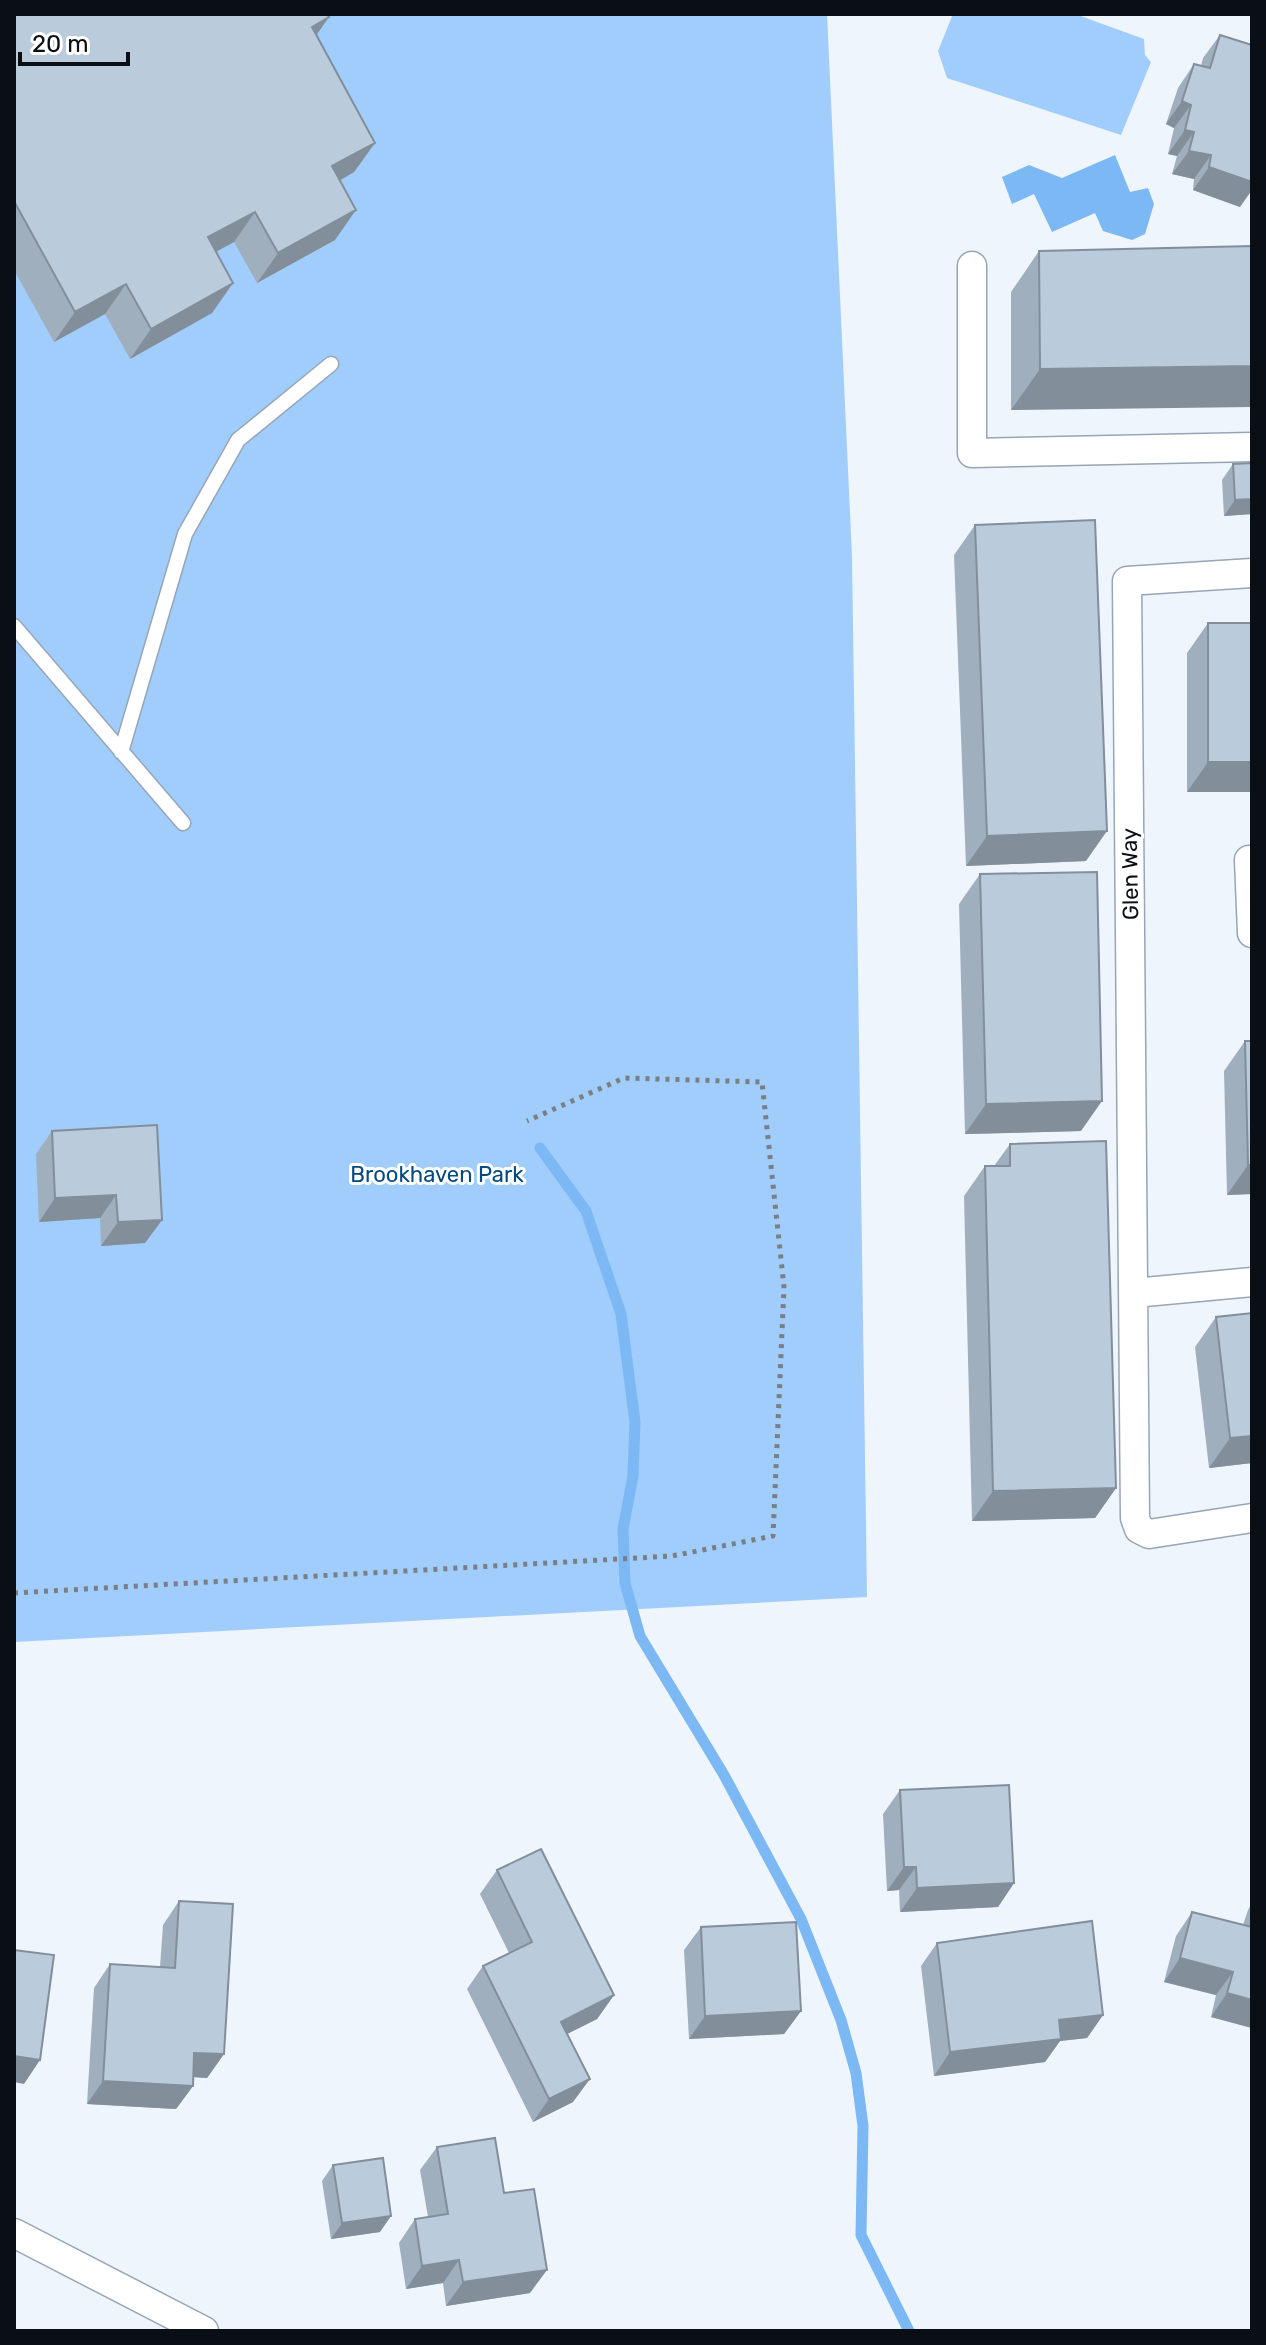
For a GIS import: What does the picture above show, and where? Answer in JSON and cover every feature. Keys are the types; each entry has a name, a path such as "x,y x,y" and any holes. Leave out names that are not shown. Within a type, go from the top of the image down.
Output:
{"street":[{"path":"972,266 972,453 1252,447"},
{"name":"Glen Way","path":"1252,573 1127,581 1135,1518 1139,1529 1149,1534 1252,1518"},
{"path":"1252,860 1249,860 1252,933"},
{"path":"1134,1293 1252,1282"},
{"path":"14,2233 204,2331"}],"lane":[{"path":"121,752 185,534 238,440 331,364"},
{"path":"14,626 183,823"}],"path":[{"path":"14,1593 649,1557 773,1536 784,1287 762,1082 624,1078 527,1121"}],"green space":[{"name":"Brookhaven Park","path":"14,14 827,14 852,556 867,1597 14,1642"},
{"path":"953,14 1075,14 1144,39 1145,55 1151,62 1121,135 947,78 938,51"}],"shaded area":[{"path":"1115,155 1130,192 1148,188 1154,204 1145,234 1132,240 1103,231 1095,213 1052,232 1034,194 1012,204 1002,177 1029,165 1062,178"}],"building":[{"path":"14,14 327,14 329,17 312,27 375,143 332,166 356,210 278,253 255,212 208,237 233,283 151,329 126,284 75,312 14,201"},
{"path":"1220,35 1252,45 1252,182 1209,167 1211,155 1189,151 1194,132 1185,130 1191,105 1182,101 1194,64 1210,68"},
{"path":"1252,246 1252,366 1040,369 1039,251"},
{"path":"1252,463 1252,499 1235,500 1233,464"},
{"path":"1095,520 1107,831 987,836 975,525"},
{"path":"1208,623 1252,623 1252,762 1208,762"},
{"path":"1097,872 1102,1101 986,1104 980,874"},
{"path":"1245,1041 1252,1041 1252,1165 1248,1165"},
{"path":"157,1125 162,1220 118,1222 116,1195 55,1198 52,1131"},
{"path":"1106,1141 1116,1488 993,1491 985,1166 1010,1166 1010,1144"},
{"path":"1252,1313 1252,1436 1230,1438 1216,1317"},
{"path":"1009,1785 1014,1883 917,1888 916,1867 904,1867 900,1790"},
{"path":"541,1849 614,1995 561,2022 590,2079 549,2099 483,1966 532,1942 497,1870"},
{"path":"179,1901 233,1904 224,2054 194,2053 193,2086 103,2081 110,1964 175,1968"},
{"path":"1192,1912 1252,1927 1252,2000 1227,1993 1233,1972 1180,1958"},
{"path":"1092,1921 1103,2015 1059,2020 1061,2039 950,2052 937,1943"},
{"path":"796,1922 801,2011 705,2016 701,1927"},
{"path":"14,1950 54,1955 40,2060 14,2056"},
{"path":"495,2138 504,2193 534,2189 547,2270 463,2282 459,2260 422,2266 415,2219 448,2214 437,2147"},
{"path":"383,2158 391,2216 342,2223 333,2165"}],"waterway":[{"path":"540,1148 586,1211 621,1314 635,1422 633,1476 623,1529 625,1583 640,1636 724,1775 801,1919 841,2020 856,2073 863,2126 861,2235 909,2331"}]}
